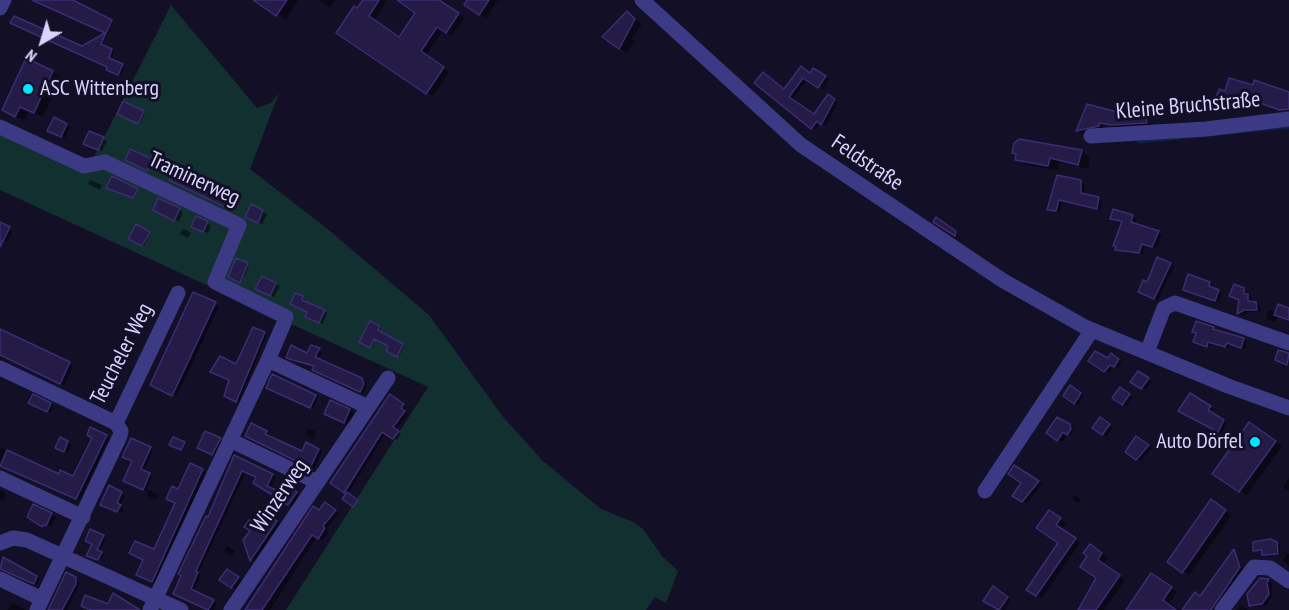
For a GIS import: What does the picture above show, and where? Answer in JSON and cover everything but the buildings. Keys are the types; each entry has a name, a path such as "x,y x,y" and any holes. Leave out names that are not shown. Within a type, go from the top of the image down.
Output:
{"street":[{"path":"0,8 4,0"},
{"name":"Feldstraße","path":"642,0 801,145 1002,280 1092,330 1289,408"},
{"name":"Kleine Bruchstraße","path":"1091,136 1206,129 1289,119"},
{"name":"Traminerweg","path":"0,127 84,166 105,162 239,225 215,282 285,320 153,604"},
{"name":"Teucheler Weg","path":"0,368 116,423 178,293"},
{"path":"1147,352 1164,308 1175,303 1289,343"},
{"path":"985,491 1092,330"},
{"path":"268,360 368,407"},
{"name":"Winzerweg","path":"231,610 388,378"},
{"path":"0,579 39,604 83,517 120,436 121,431 116,423"},
{"path":"230,440 317,482"},
{"path":"0,478 83,517"},
{"path":"0,543 20,538 63,557 153,604 181,610"},
{"path":"1222,610 1254,567 1270,568 1289,581"}],"green space":[{"path":"171,5 257,108 271,103 279,93 250,169 330,231 429,315 504,418 543,461 601,509 633,522 643,529 662,556 678,571 666,603 655,597 646,610 286,610 428,387 0,190 0,132 87,171"}],"waterway":[{"path":"1139,142 1289,127"}],"place":[{"name":"ASC Wittenberg","path":"28,89"},
{"name":"Auto Dörfel","path":"1255,442"}]}
